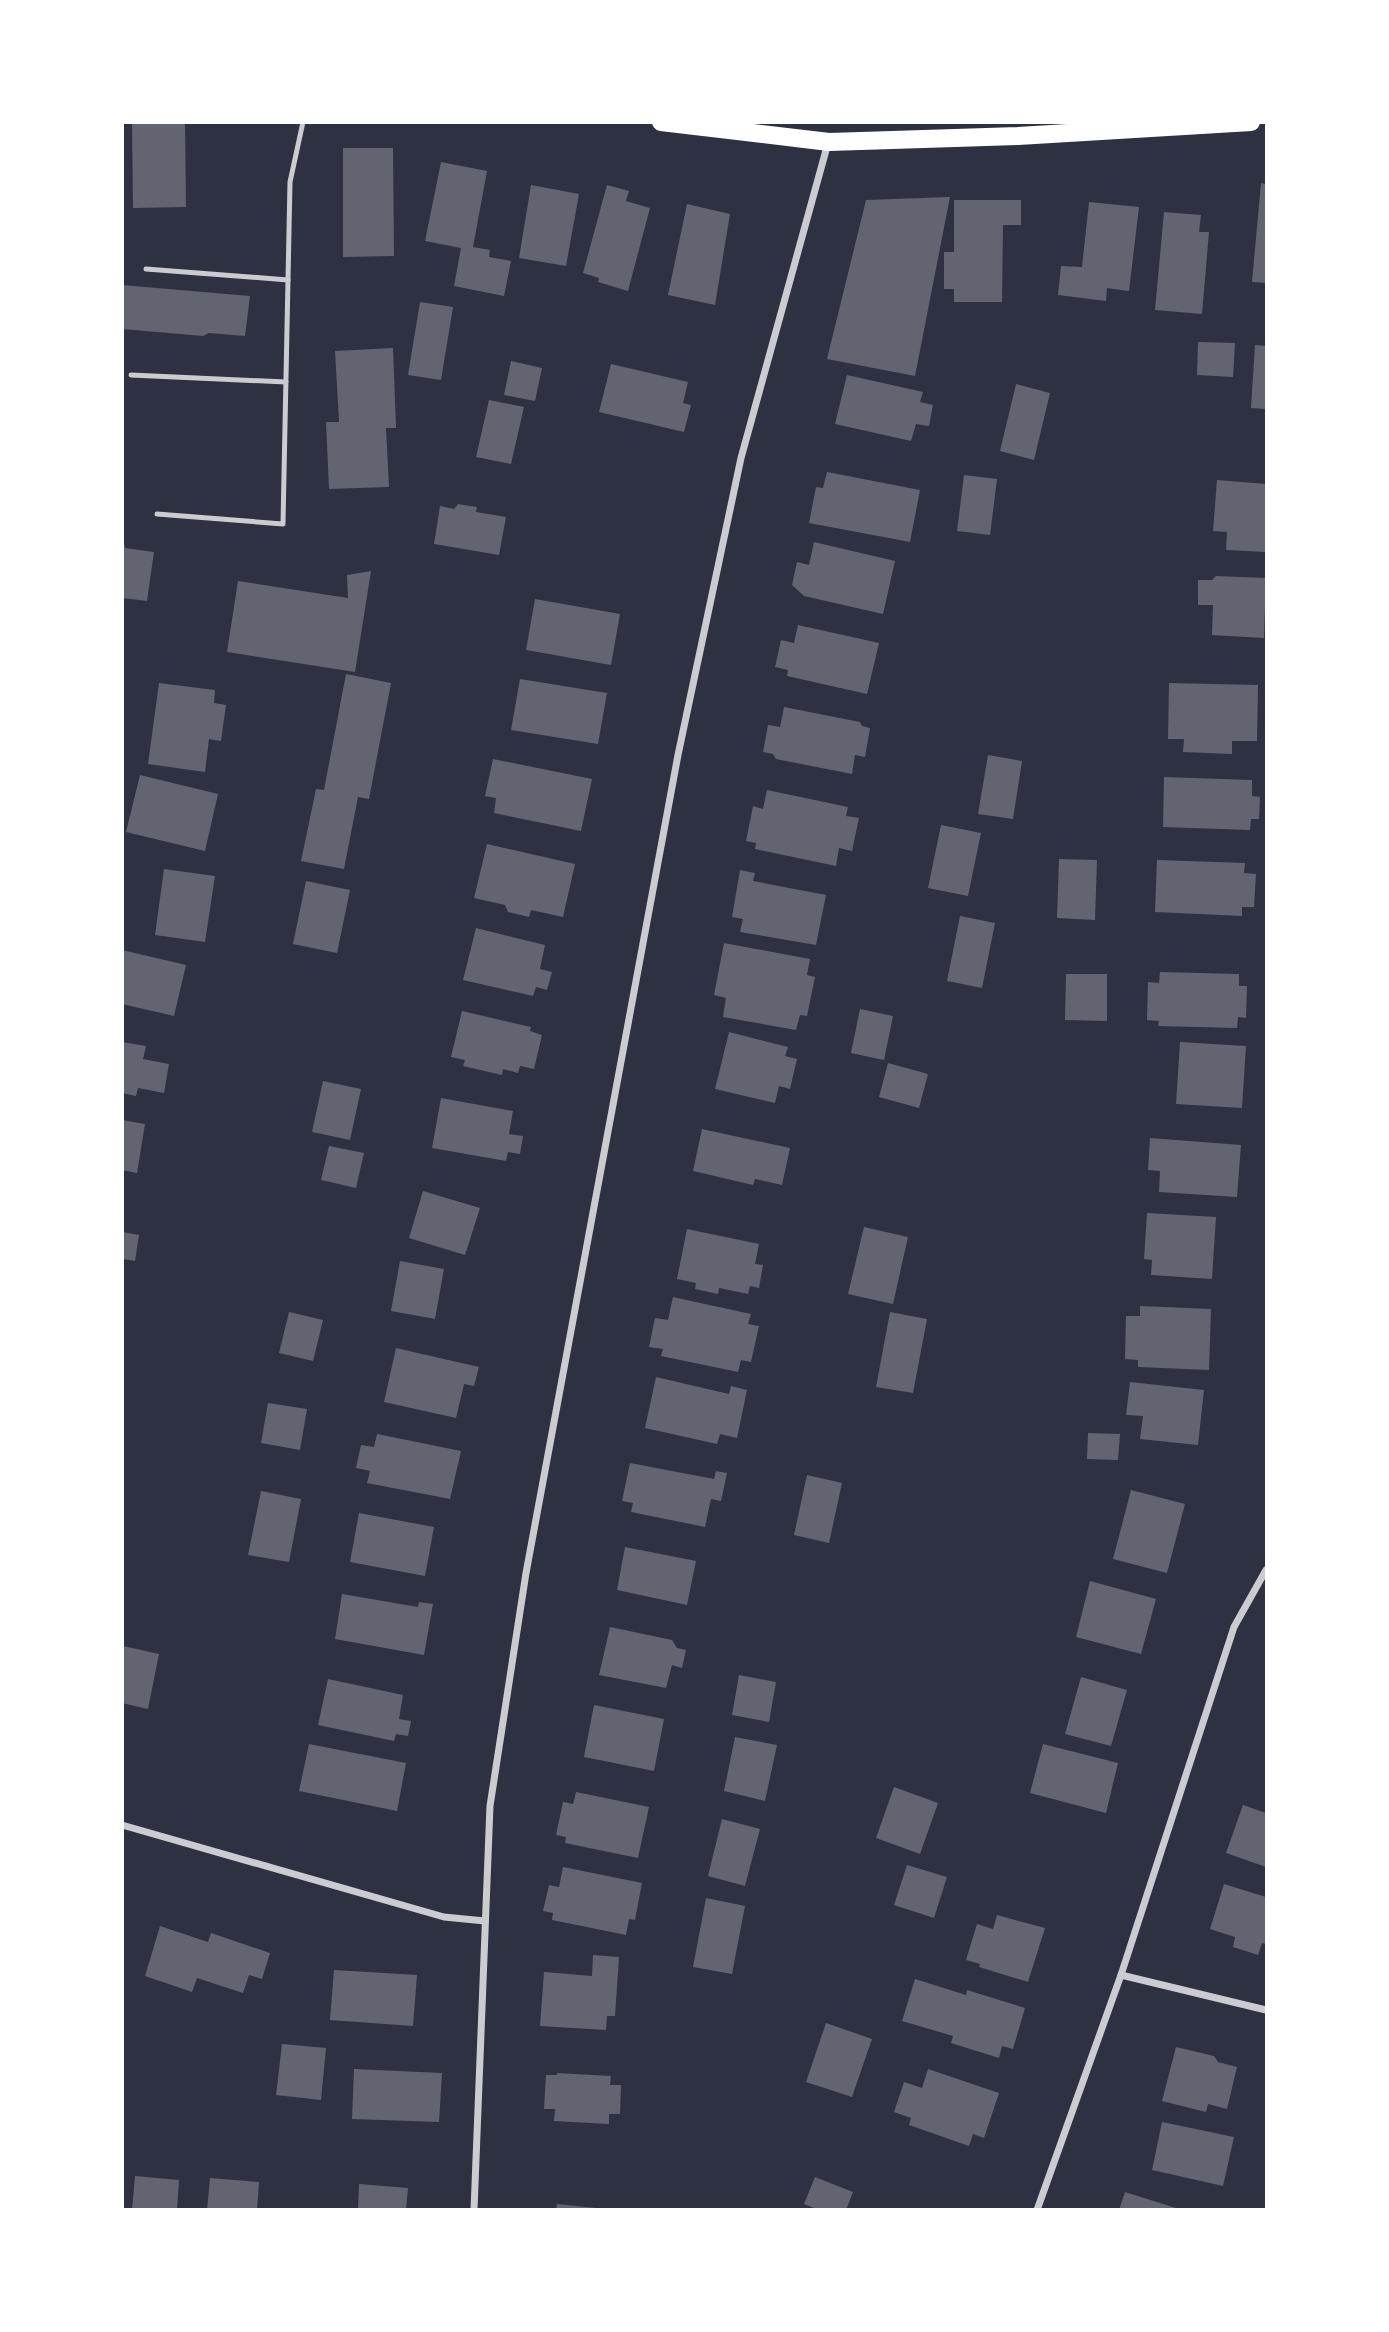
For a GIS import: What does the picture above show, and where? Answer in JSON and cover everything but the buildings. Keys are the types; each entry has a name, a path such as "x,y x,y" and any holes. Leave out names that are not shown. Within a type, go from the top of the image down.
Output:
{"main road":[{"path":"661,122 829,142 1018,136 1251,122"}],"street":[{"path":"474,2210 490,1806 526,1573 678,755 741,458 829,142"},
{"path":"1037,2210 1121,1975 1234,1627 1266,1570"},
{"path":"122,1825 444,1917 485,1921"},
{"path":"1121,1975 1266,2010"}],"lane":[{"path":"157,514 283,524 290,182 303,122"},
{"path":"146,269 288,280"},
{"path":"131,375 286,382"}]}
